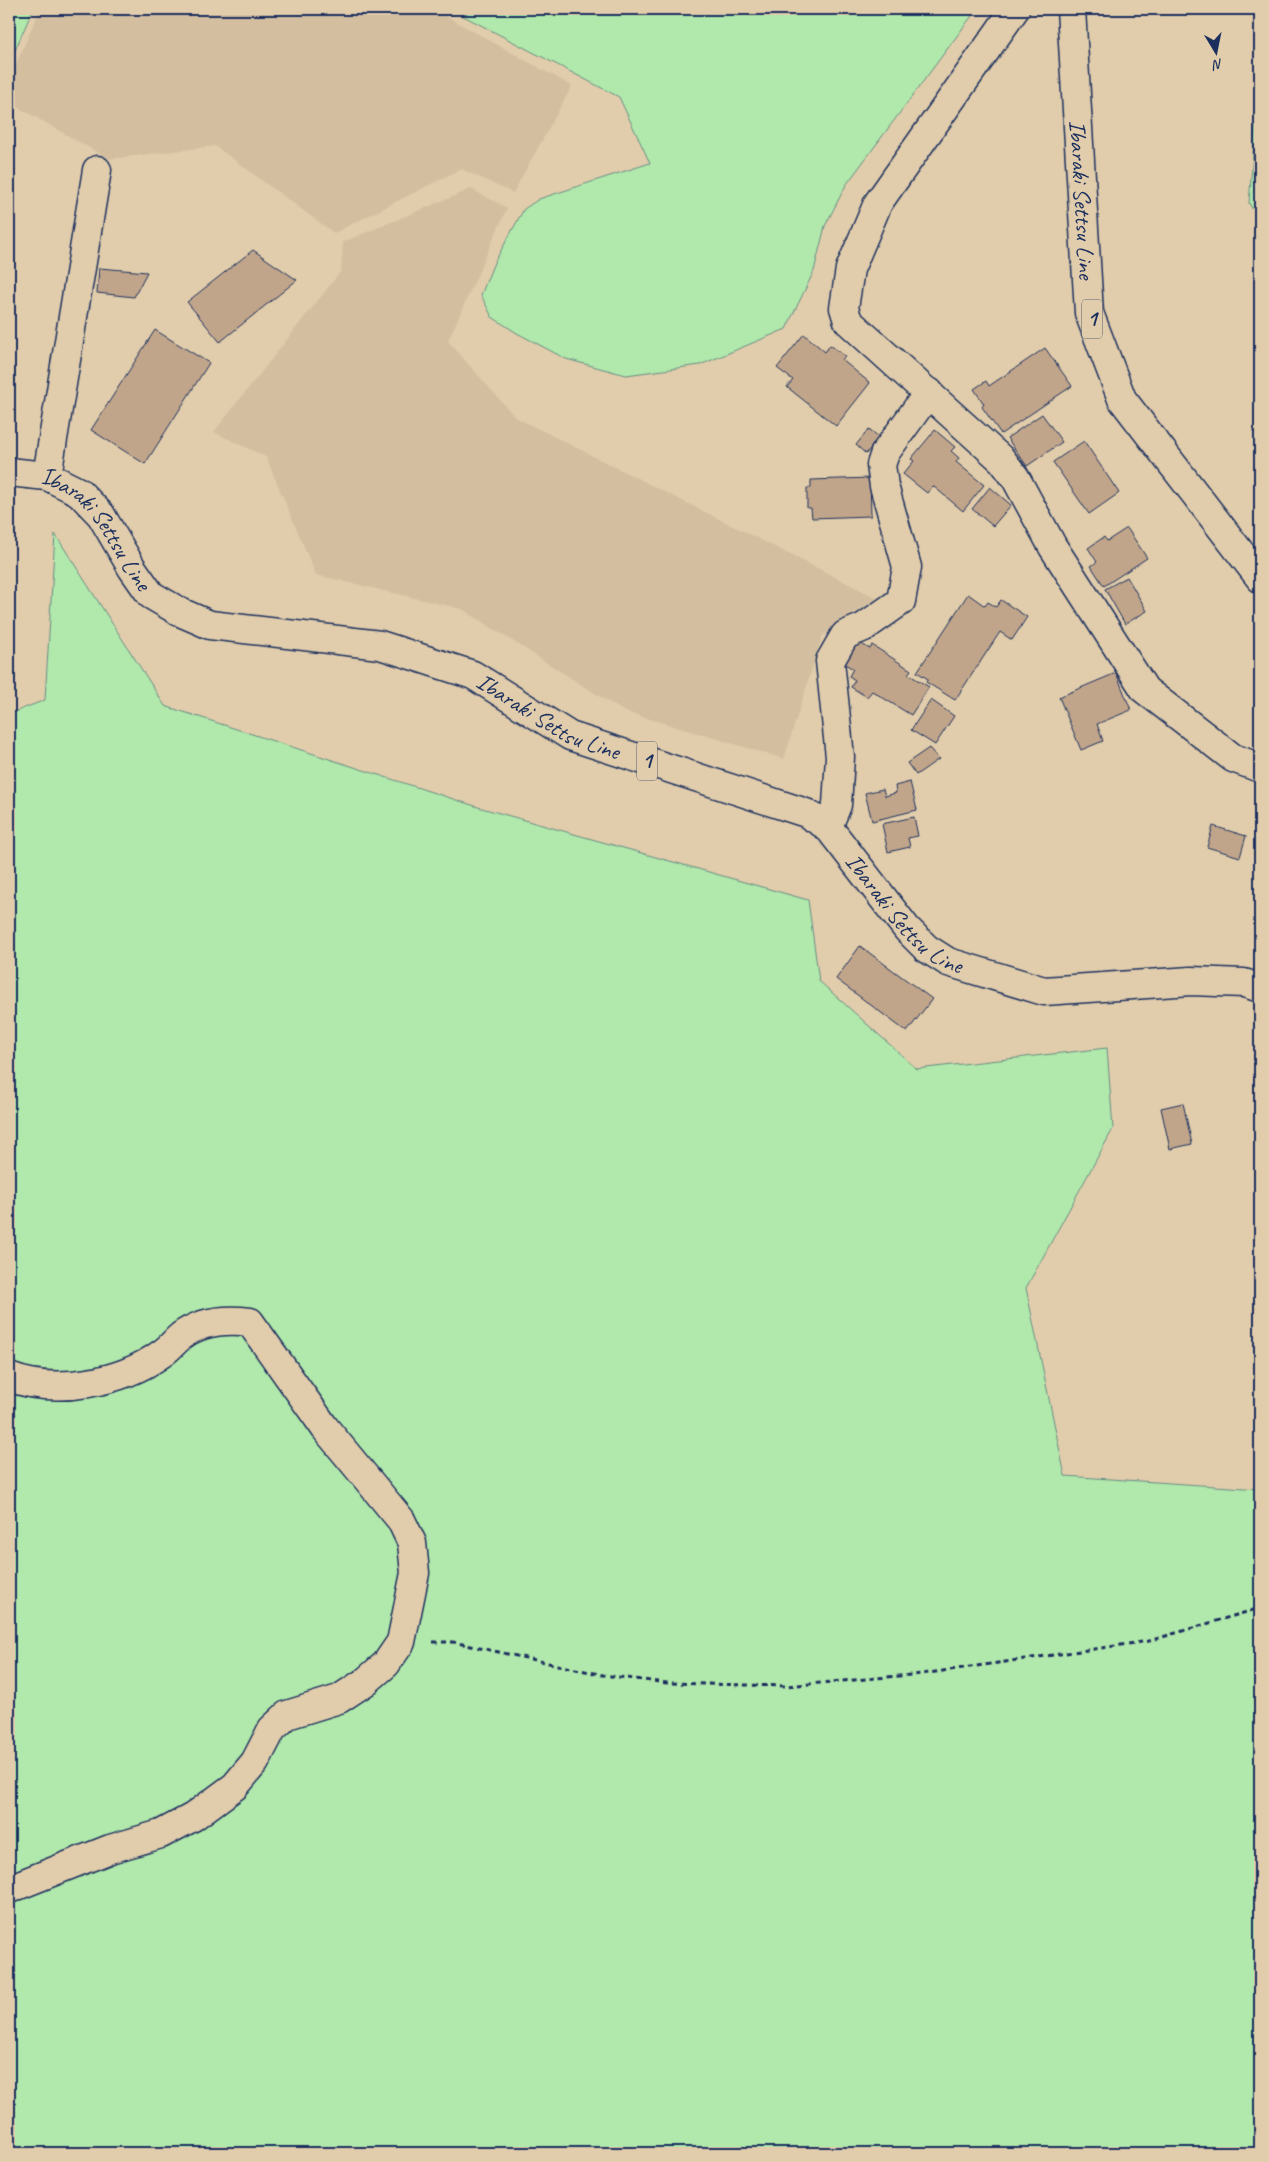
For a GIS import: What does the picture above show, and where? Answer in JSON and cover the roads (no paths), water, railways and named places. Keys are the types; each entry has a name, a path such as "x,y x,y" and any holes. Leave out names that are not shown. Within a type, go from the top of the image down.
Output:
{"street":[{"path":"1015,9 878,203 850,269 844,308 848,321 929,392 1002,460 1015,477 1053,547 1145,690 1233,758 1260,768"},
{"name":"Ibaraki Settsu Line","path":"1071,9 1089,313 1122,399 1260,578"},
{"path":"47,476 98,170"},
{"path":"828,826 837,805 840,757 830,661 844,635 864,627 900,601 908,567 884,486 881,465 885,454 929,392"},
{"name":"Ibaraki Settsu Line","path":"12,475 47,476 79,492 101,515 132,568 151,595 180,612 210,625 380,645 473,675 570,736 806,814 828,826 908,929 926,948 948,962 1044,991 1191,981 1244,984 1260,988"},
{"path":"9,1377 24,1383 61,1387 124,1374 161,1354 183,1335 208,1323 228,1319 250,1322 325,1428 401,1520 412,1543 415,1573 401,1642 386,1664 365,1682 339,1699 287,1715 272,1729 255,1762 234,1786 193,1817 161,1834 110,1849 9,1889"}]}
